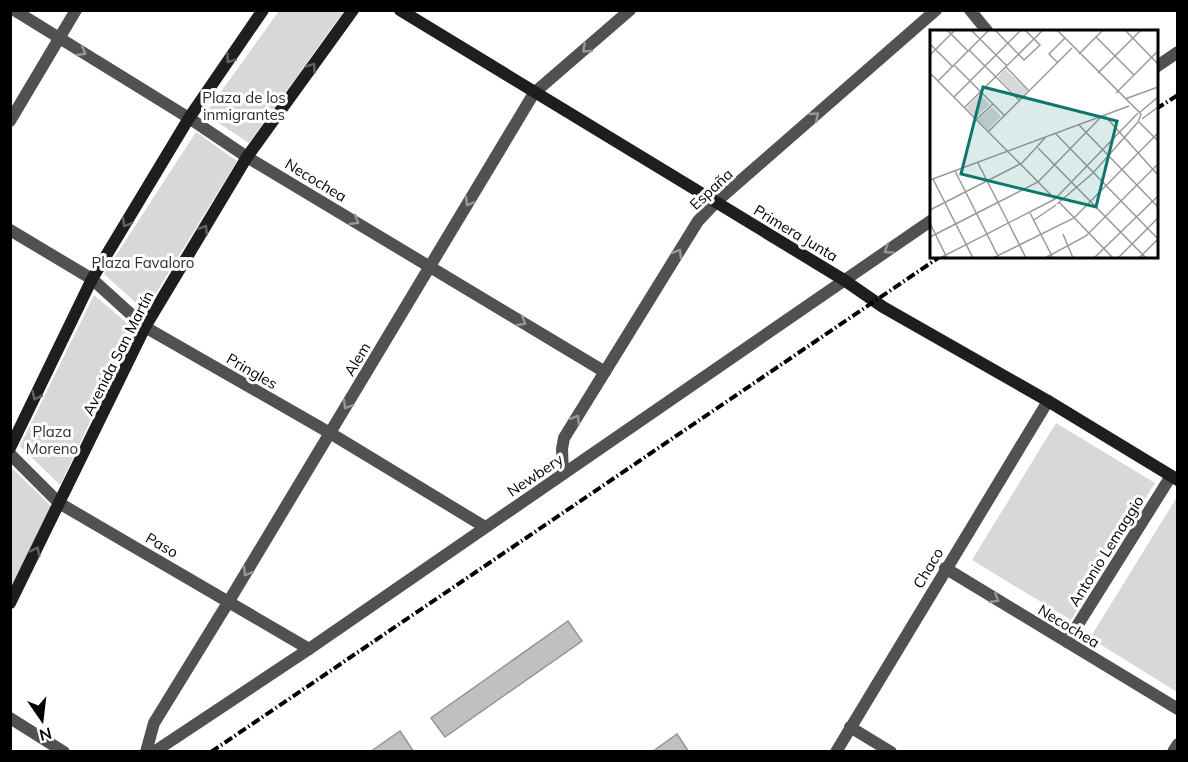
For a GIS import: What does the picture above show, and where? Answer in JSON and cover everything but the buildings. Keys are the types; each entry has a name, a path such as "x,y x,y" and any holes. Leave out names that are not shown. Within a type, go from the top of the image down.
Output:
{"main road":[{"path":"10,448 92,279 189,118 263,10"},
{"name":"Avenida San Martín","path":"10,603 145,327 247,156 353,10"},
{"name":"Primera Junta","path":"400,10 844,280 891,311 1048,401 1174,478"}],"street":[{"name":"Necochea","path":"14,10 247,156 605,372"},
{"path":"10,121 76,10"},
{"name":"Alem","path":"146,752 154,723 230,601 534,93 630,10"},
{"name":"España","path":"563,474 564,438 698,221 716,202 936,10"},
{"path":"970,10 986,30"},
{"path":"1158,66 1178,52"},
{"name":"Newbery","path":"154,752 309,649 930,221"},
{"name":"Pringles","path":"10,230 92,279 145,327 330,433 485,527"},
{"name":"Chaco","path":"836,752 945,568 1048,401"},
{"name":"Paso","path":"10,454 59,503 309,649"},
{"name":"Antonio Lemaggio","path":"1067,642 1174,478"},
{"name":"Necochea","path":"945,568 1178,709"},
{"path":"10,718 64,752"},
{"path":"850,727 891,752"},
{"path":"1173,752 1178,744"}],"green space":[{"name":"Plaza de los inmigrantes","path":"279,11 344,11 249,143 205,114"},
{"name":"Plaza Favaloro","path":"196,132 237,161 145,311 104,274"},
{"name":"Plaza Moreno","path":"94,295 134,329 60,485 20,446"},
{"path":"1056,423 1155,483 1071,620 972,560"},
{"path":"12,468 52,507 11,587 10,471"},
{"path":"1177,497 1177,692 1090,638"}],"railway":[{"path":"1158,108 1178,95"},
{"path":"211,752 938,258"}]}
